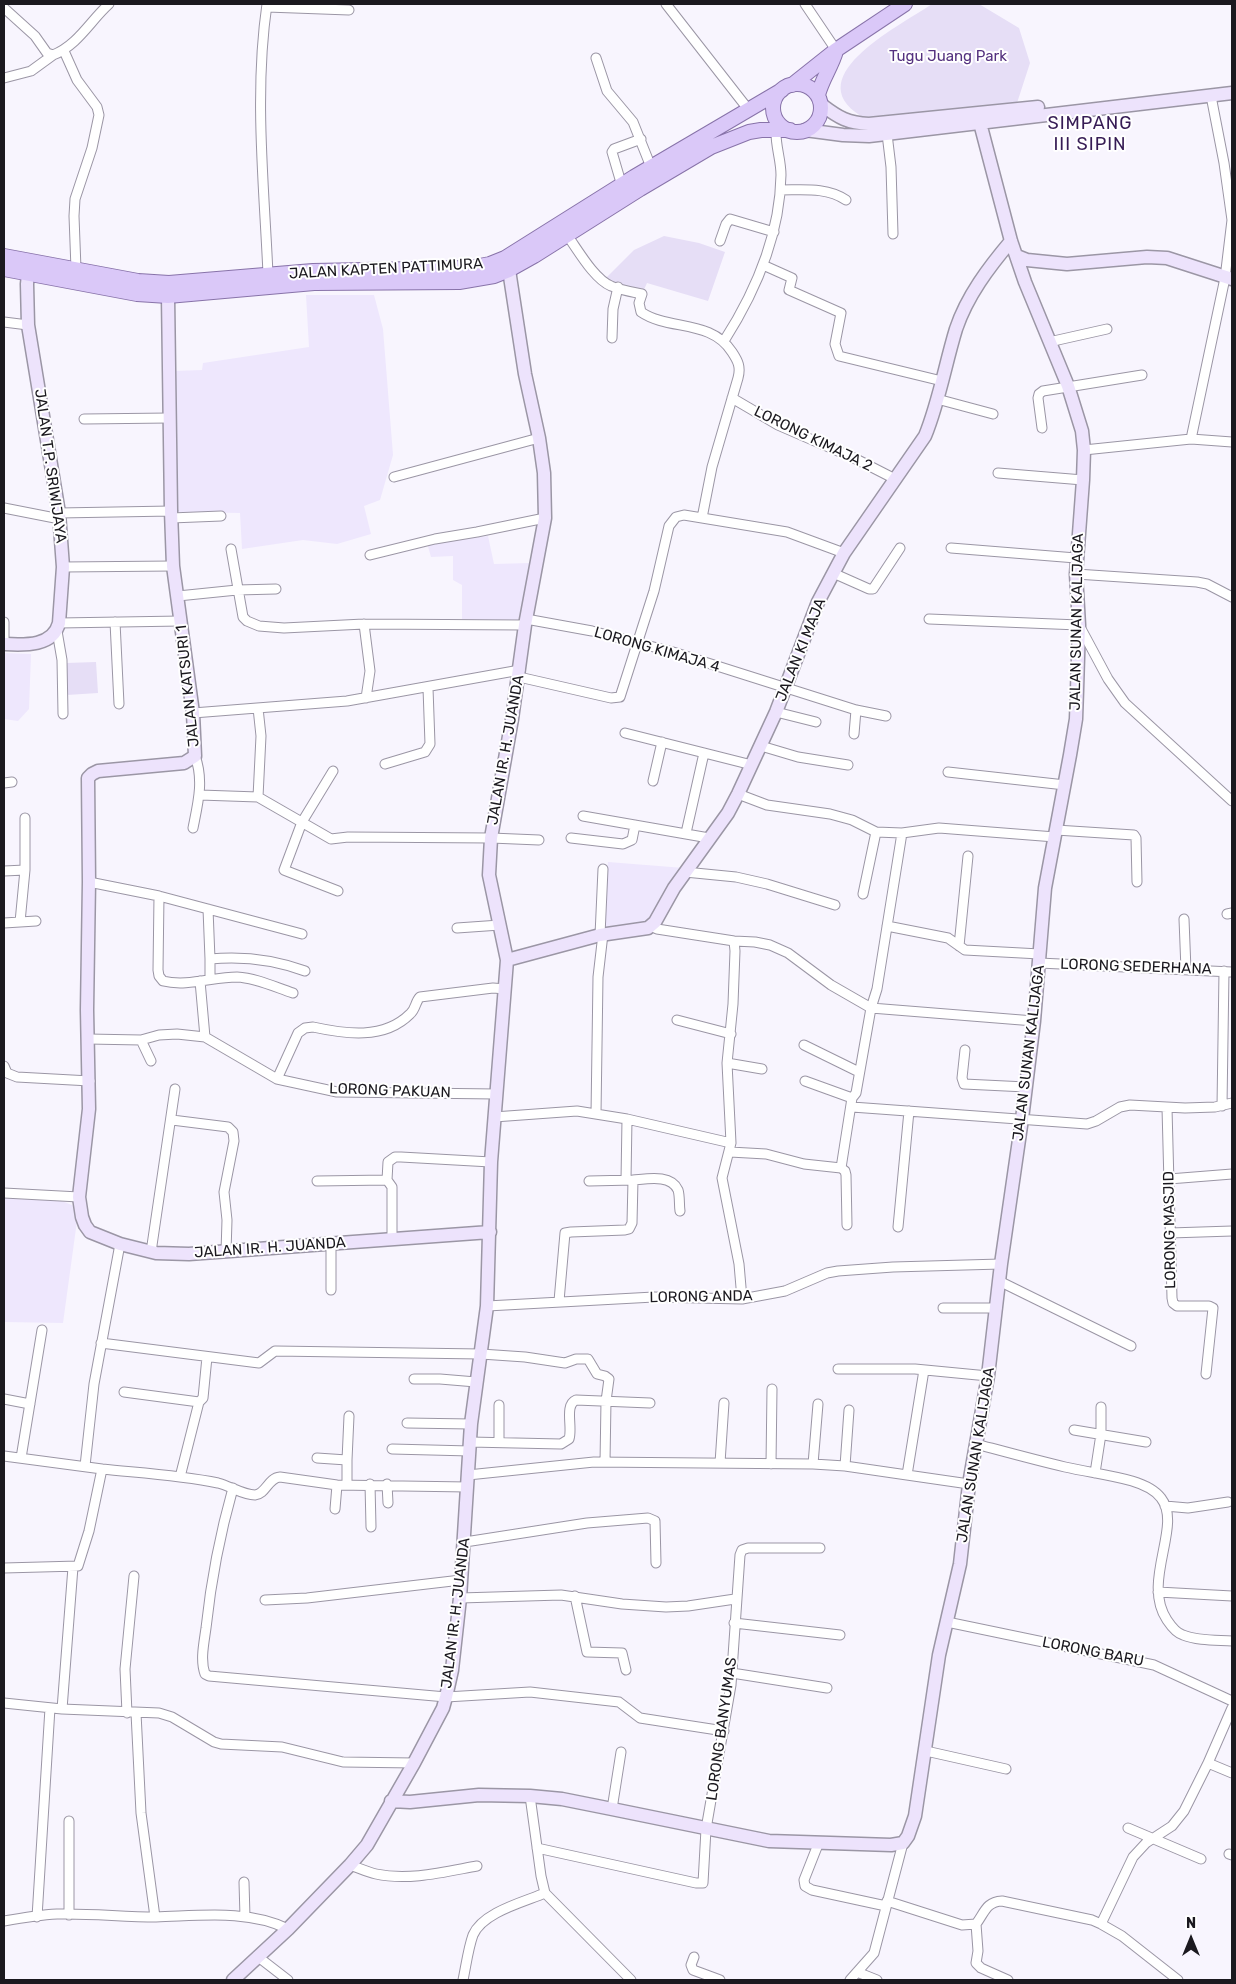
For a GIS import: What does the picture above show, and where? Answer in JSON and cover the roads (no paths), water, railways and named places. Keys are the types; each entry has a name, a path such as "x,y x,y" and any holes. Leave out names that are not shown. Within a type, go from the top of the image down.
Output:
{"main road":[{"name":"JALAN KAPTEN PATTIMURA","path":"4,256 29,268 137,294 168,296 314,283 459,282 494,276 507,264 622,186 637,183 651,167 787,87 836,50 905,4"},
{"path":"820,100 814,91 804,85 787,87 774,102 775,116 784,127 790,130 806,130 812,126 817,120 820,100 820,85 833,62 836,50"},
{"name":"JALAN KAPTEN PATTIMURA","path":"4,269 76,269 138,281 169,283 313,271 469,268 490,264 507,264 568,235 637,183 711,147 749,132 790,130"}],"street":[{"path":"4,78 31,71 53,55 64,50 81,35 109,4"},
{"path":"666,4 748,109"},
{"path":"805,4 836,50"},
{"path":"268,274 260,118 261,60 267,6 349,10"},
{"path":"4,8 35,36 48,53 53,55"},
{"path":"64,50 77,80 97,107 100,115 92,148 75,199 76,269"},
{"path":"596,58 607,91 634,122 651,167"},
{"path":"820,100 840,119 854,124 870,124 1232,85"},
{"path":"806,130 869,136 1232,93"},
{"path":"1191,440 1229,278 1232,220 1224,163 1211,96"},
{"name":"JALAN SUNAN KALIJAGA","path":"850,1980 874,1953 903,1843 908,1836 915,1816 939,1655 960,1564 969,1484 988,1376 997,1308 1000,1264 1022,1119 1034,1021 1045,888 1076,719 1079,625 1076,558 1083,480 1084,450 1082,431 1068,386 1025,282 1011,241 980,123"},
{"path":"724,341 740,316 763,265 774,232 780,190 781,160 776,140 776,130"},
{"path":"887,134 891,167 893,234"},
{"path":"622,186 612,152 641,139"},
{"path":"780,190 826,191 835,193 846,200"},
{"path":"720,241 726,224 730,219 774,232"},
{"path":"568,235 581,255 603,281 612,287 642,294 639,303 641,312 651,319 706,331 724,341 738,361 740,369 712,468 702,518"},
{"name":"JALAN KI MAJA","path":"651,926 685,872 728,814 776,712 818,602 844,553 925,436 933,416 957,328 981,280 1011,241"},
{"path":"1017,256 1027,260 1067,264 1147,257 1167,258 1229,278"},
{"name":"JALAN IR. H. JUANDA","path":"233,1980 288,1929 367,1845 414,1763 442,1708 452,1670 460,1598 471,1424 487,1306 491,1162 507,960 489,875 491,838 544,518 544,473 539,438 525,374 507,264"},
{"path":"763,265 792,278 789,290 841,313 835,344 839,356 942,381"},
{"name":"JALAN T.P. SRIWIJAYA","path":"29,268 28,325 59,516 63,567 58,627"},
{"path":"612,338 613,309 618,287"},
{"name":"JALAN KATSURI 1","path":"79,1197 89,1110 90,1081 87,1010 88,778 98,771 184,763 195,756 193,713 173,566 168,296"},
{"path":"4,322 28,325"},
{"path":"1049,342 1108,329"},
{"path":"1042,428 1039,394 1043,391 1142,375"},
{"name":"LORONG KIMAJA 2","path":"732,398 778,425 854,458 895,479"},
{"path":"937,399 993,414"},
{"path":"84,419 170,418"},
{"path":"394,477 539,438"},
{"path":"1084,450 1191,440 1232,442"},
{"path":"998,473 1083,480"},
{"path":"4,508 59,516 171,514 221,516"},
{"path":"193,713 347,701 519,674 618,698 622,693 654,591 669,526 676,517 684,515 787,532 844,553"},
{"path":"370,555 435,539 544,518"},
{"path":"833,573 869,589 874,589 900,548"},
{"path":"951,548 1076,558"},
{"name":"LORONG KIMAJA 4","path":"231,549 243,616 246,621 258,626 284,628 364,624 526,622 592,631 673,652 856,710 886,716"},
{"path":"63,567 173,566"},
{"path":"1076,574 1197,582 1207,584 1232,597"},
{"path":"178,596 238,590 276,589"},
{"path":"929,619 1079,625 1108,679 1126,703 1178,750 1209,782 1232,801"},
{"path":"4,622 4,644 47,640 58,627 115,622 181,621"},
{"path":"115,622 120,704"},
{"path":"364,624 370,671 366,698"},
{"path":"58,627 62,660 63,714"},
{"path":"385,764 428,750 430,744 428,688"},
{"path":"258,708 261,736 258,797"},
{"path":"854,734 856,710"},
{"path":"776,712 816,722"},
{"path":"625,733 752,765"},
{"path":"653,781 662,742"},
{"path":"761,746 798,757 848,765"},
{"path":"686,833 704,753"},
{"path":"193,828 200,795 199,766 195,756"},
{"path":"333,771 302,822 284,870 338,891"},
{"path":"948,772 1065,785"},
{"path":"738,794 767,805 822,812 852,820 876,832 902,833 940,828 1056,834 1134,835 1136,838 1137,882"},
{"path":"200,795 258,797 319,833 337,840 348,837 539,840"},
{"path":"584,816 709,838"},
{"path":"20,922 25,870 25,818"},
{"path":"571,838 623,844 632,840 635,825"},
{"path":"863,894 876,832"},
{"path":"841,1168 871,1008 877,989 902,833"},
{"path":"959,946 968,856"},
{"path":"4,871 25,870"},
{"path":"596,1114 598,977 603,870"},
{"path":"685,872 736,877 767,884 835,905"},
{"path":"89,882 158,896 302,934"},
{"path":"158,896 159,976 163,981 249,978 293,994"},
{"path":"208,909 210,979"},
{"path":"1184,919 1186,970"},
{"path":"4,923 36,921"},
{"path":"457,928 500,925"},
{"path":"507,960 601,935 651,926 657,929 734,941 756,942 788,952 830,985 871,1008 1034,1021"},
{"name":"LORONG SEDERHANA","path":"887,926 948,938 965,950 974,952 1040,959 1228,972"},
{"path":"734,941 735,951 727,1063 730,1148 722,1178 739,1264 742,1298"},
{"path":"210,959 230,958 278,963 305,971"},
{"path":"1222,1106 1228,972"},
{"path":"200,981 205,1037"},
{"path":"277,1079 298,1033 305,1028 312,1027 361,1034 395,1024 402,1020 414,1010 420,997 493,988 505,989"},
{"path":"677,1020 730,1034"},
{"name":"LORONG PAKUAN","path":"88,1039 141,1040 159,1035 176,1034 205,1037 277,1079 342,1093 496,1094"},
{"path":"141,1040 151,1061"},
{"path":"804,1045 859,1072"},
{"path":"964,1050 962,1078 964,1084 1026,1087"},
{"path":"727,1063 762,1070"},
{"path":"4,1066 7,1073 17,1077 90,1081"},
{"path":"805,1081 852,1103 909,1111 1087,1124 1120,1107 1130,1105 1167,1108 1222,1106 1232,1103"},
{"path":"152,1252 175,1089"},
{"name":"LORONG MASJID","path":"1167,1108 1173,1303 1177,1306 1209,1306 1213,1308 1206,1374"},
{"path":"494,1117 577,1111 627,1120 730,1148 766,1154 804,1164 841,1168 845,1171 846,1175 847,1225"},
{"path":"898,1227 909,1111"},
{"path":"172,1120 228,1128 233,1132 234,1141 224,1192 227,1220 226,1252"},
{"path":"559,1301 565,1234 571,1232 629,1229 632,1224 627,1120"},
{"path":"392,1239 392,1187 387,1180 388,1162 395,1157 491,1162"},
{"path":"1169,1179 1232,1174"},
{"path":"589,1180 662,1179 672,1183 679,1192 680,1211"},
{"path":"317,1181 387,1180"},
{"path":"4,1192 79,1197"},
{"name":"JALAN IR. H. JUANDA","path":"79,1197 82,1217 85,1226 90,1232 120,1244 156,1253 226,1252 490,1232"},
{"path":"1170,1233 1232,1231"},
{"path":"85,1466 94,1384 120,1244"},
{"path":"331,1244 331,1290"},
{"name":"LORONG ANDA","path":"487,1306 654,1297 742,1298 785,1291 827,1273 838,1271 893,1267 1000,1264"},
{"path":"999,1281 1131,1346"},
{"path":"943,1308 997,1308"},
{"path":"21,1458 42,1330"},
{"path":"101,1343 259,1363 275,1351 481,1354 565,1362 576,1359 588,1359 597,1374 609,1379 606,1401 605,1462"},
{"path":"180,1477 199,1402 203,1398 207,1357"},
{"path":"838,1369 924,1370 988,1376"},
{"path":"908,1475 924,1370"},
{"path":"414,1379 476,1382"},
{"path":"771,1464 772,1389"},
{"path":"124,1392 199,1402"},
{"path":"4,1399 30,1404"},
{"path":"392,1449 470,1446 499,1442 565,1442 569,1439 571,1432 570,1403 576,1400 650,1403"},
{"path":"720,1463 724,1402"},
{"path":"813,1464 818,1404"},
{"path":"499,1405 499,1442"},
{"path":"1095,1473 1101,1407"},
{"path":"844,1466 849,1410"},
{"path":"347,1485 350,1416"},
{"path":"407,1423 471,1424"},
{"path":"1074,1430 1146,1442"},
{"path":"976,1444 1133,1481 1148,1487 1161,1497 1165,1506 1167,1535 1160,1559 1158,1592 1164,1616 1181,1635 1192,1638 1232,1641"},
{"path":"4,1456 180,1477 220,1484 257,1495 272,1479 280,1477 337,1485 468,1481 605,1462 813,1464 844,1466 969,1484"},
{"path":"318,1458 347,1460"},
{"path":"4,1568 78,1566 102,1468"},
{"path":"370,1484 371,1527"},
{"path":"387,1484 388,1504"},
{"path":"335,1508 337,1485"},
{"path":"233,1488 220,1532 209,1601 203,1658 205,1674 214,1677 446,1697 530,1692 619,1702 640,1718 724,1731"},
{"path":"1165,1506 1188,1508 1228,1502"},
{"path":"464,1542 587,1523 648,1518 655,1521 656,1563"},
{"name":"LORONG BANYUMAS","path":"537,1848 703,1883 706,1829 724,1731 732,1673 740,1555 742,1550 748,1548 820,1548"},
{"path":"62,1709 73,1567"},
{"path":"134,1576 125,1669 132,1713 141,1813 155,1917"},
{"path":"265,1600 307,1598 461,1580"},
{"path":"1158,1592 1232,1596"},
{"path":"460,1598 544,1595 575,1596 622,1604 666,1607 688,1606 736,1599"},
{"path":"575,1596 587,1652 622,1653 626,1670"},
{"name":"LORONG BARU","path":"947,1622 1154,1665 1232,1701"},
{"path":"734,1623 840,1635"},
{"path":"732,1673 827,1688"},
{"path":"4,1703 62,1709 132,1713 152,1712 166,1715 221,1744 282,1747 342,1762 414,1763"},
{"path":"37,1917 50,1708"},
{"path":"1101,1924 1133,1857 1141,1848 1166,1832 1178,1819 1208,1763 1232,1708"},
{"path":"926,1751 1006,1769"},
{"path":"612,1809 621,1752"},
{"path":"1208,1763 1232,1773"},
{"path":"391,1801 410,1802 479,1795 530,1796 562,1799 769,1841 891,1846 903,1843"},
{"path":"530,1796 545,1893 631,1980"},
{"path":"69,1821 69,1915"},
{"path":"1128,1828 1201,1859"},
{"path":"819,1842 804,1880 805,1886 812,1890 887,1904 962,1925 976,1924"},
{"path":"350,1865 376,1874 398,1877 428,1875 477,1866"},
{"path":"244,1882 245,1917"},
{"path":"463,1980 474,1934 481,1924 499,1912 545,1893"},
{"path":"1008,1980 981,1968 976,1963 978,1951 976,1924 988,1905 994,1901 1002,1901 1092,1920 1122,1936 1178,1980"},
{"path":"4,1921 50,1914 155,1917 220,1916 245,1917 277,1924 288,1929"},
{"path":"257,1956 288,1980"},
{"path":"694,1957 691,1965 693,1970 720,1980"},
{"path":"857,1972 877,1980"}],"district":[{"name":"SIMPANG III SIPIN","path":"1090,134"}],"park label":[{"name":"Tugu Juang Park","path":"948,57"}]}
